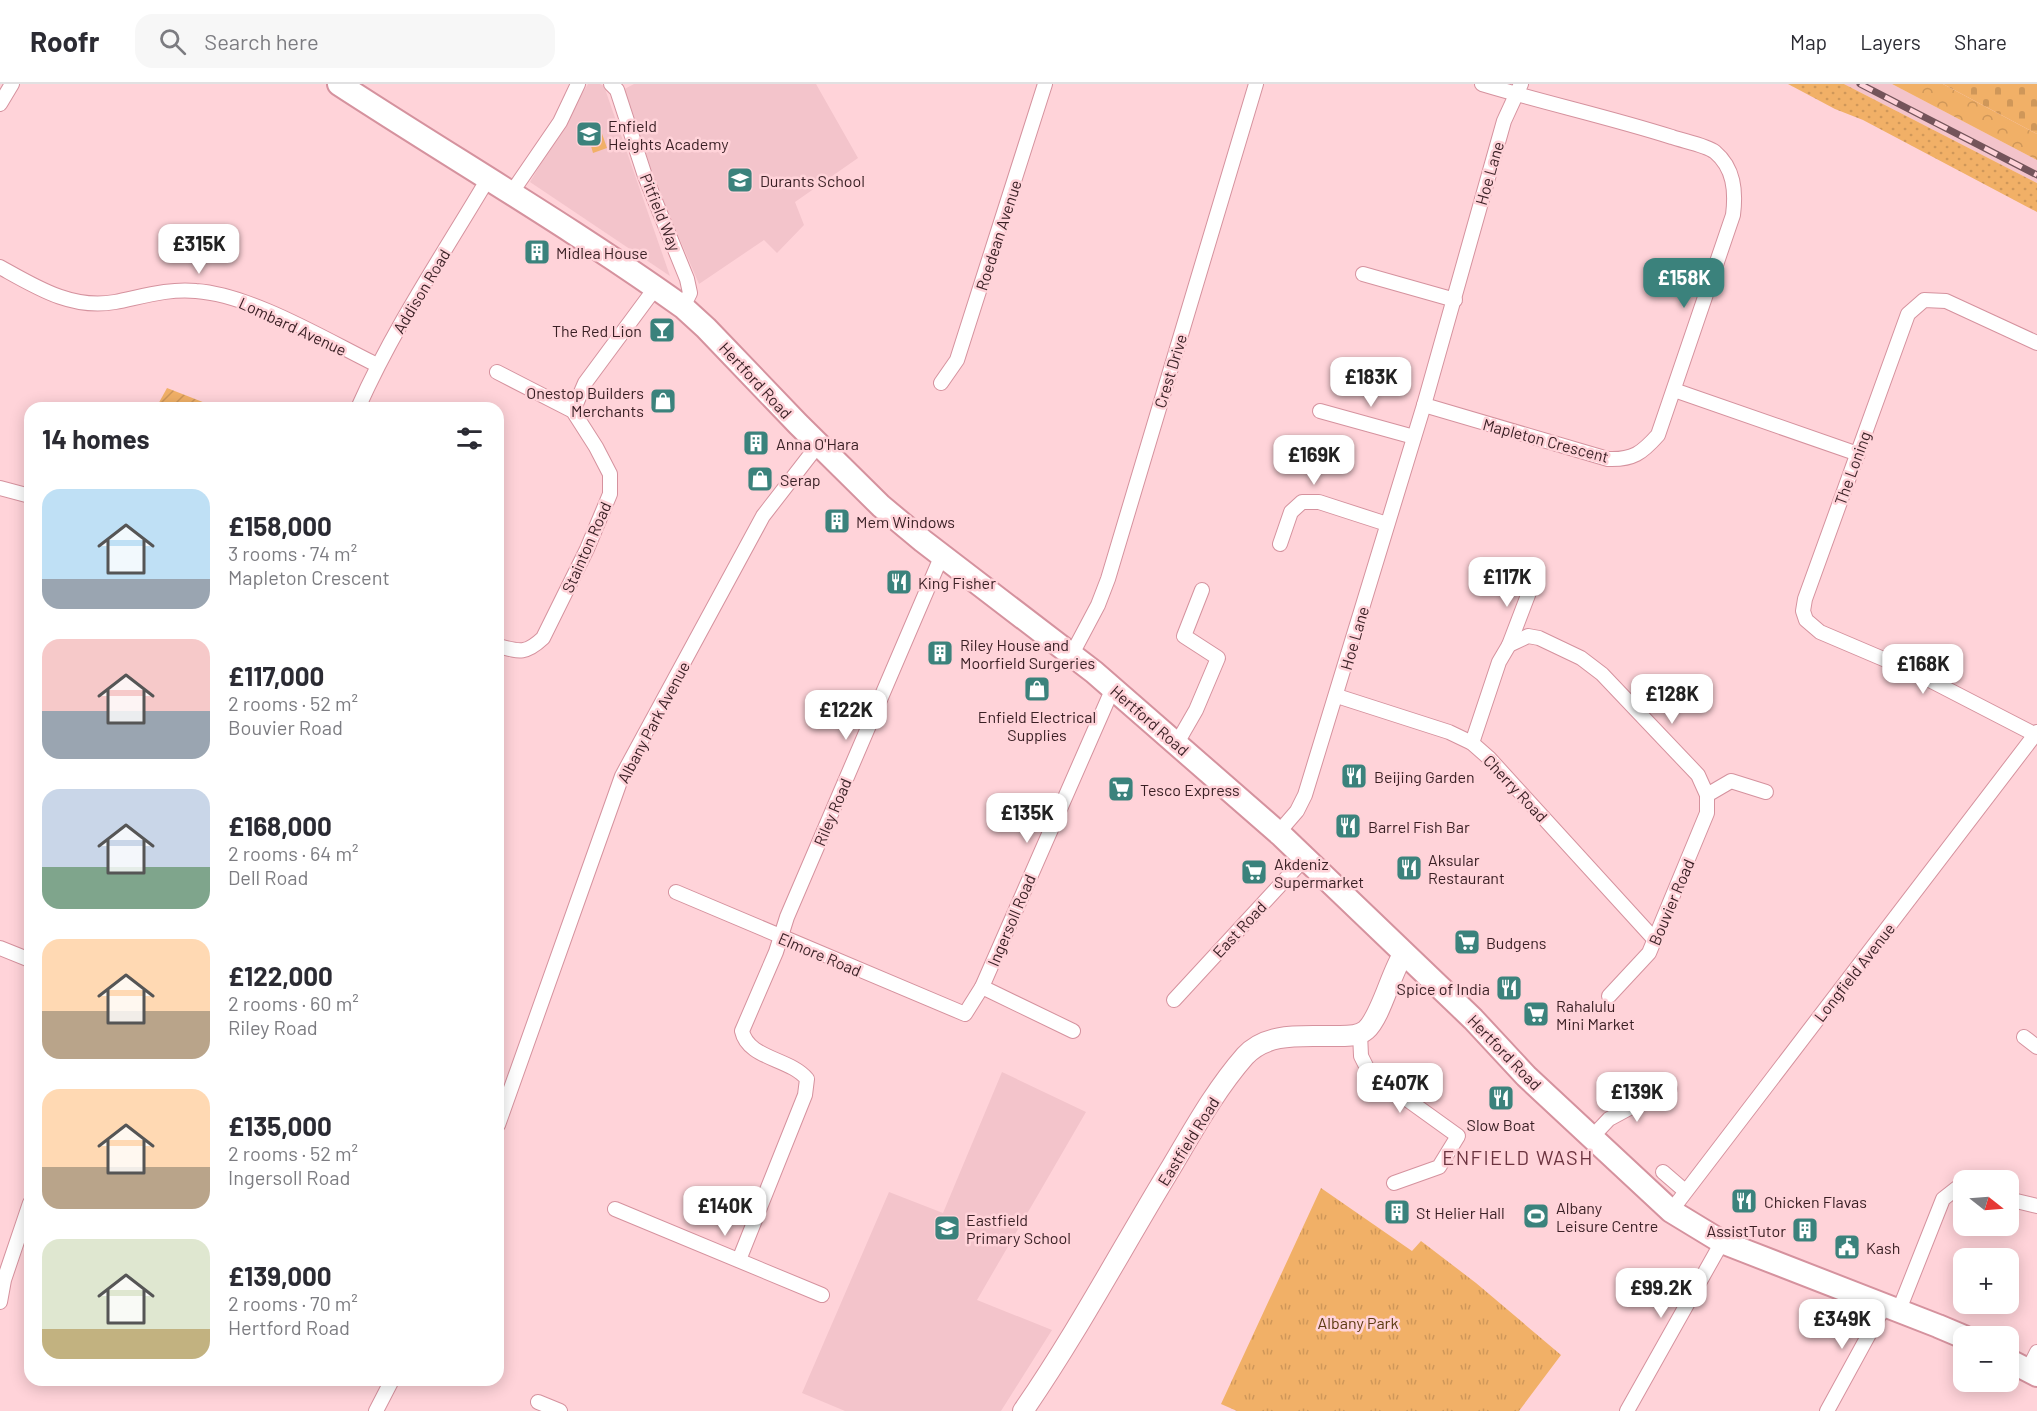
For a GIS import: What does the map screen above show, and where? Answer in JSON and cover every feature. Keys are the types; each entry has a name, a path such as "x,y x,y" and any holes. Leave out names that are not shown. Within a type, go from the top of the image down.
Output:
{"main road":[{"name":"Hertford Road","path":"339,84 489,177 683,307 881,506 1072,654 1278,833 1473,1019 1526,1076 1671,1211 1722,1242 1953,1332"}],"street":[{"path":"0,104 12,84"},
{"path":"512,192 560,122 578,84"},
{"name":"Pitfield Way","path":"611,84 617,90 645,176 687,279 690,293 683,307"},
{"name":"Roedean Avenue","path":"941,383 957,360 1045,84"},
{"name":"Crest Drive","path":"1072,654 1098,605 1108,579 1256,84"},
{"path":"1482,84 1520,89"},
{"name":"Hoe Lane","path":"1278,833 1297,811 1305,795 1337,696 1455,300 1504,120 1520,89"},
{"name":"Mapleton Crescent","path":"1424,405 1608,459 1625,459 1645,450 1658,435 1733,214 1735,198 1733,180 1725,163 1713,151 1520,89"},
{"name":"Addison Road","path":"361,402 377,365 489,177"},
{"name":"Lombard Avenue","path":"0,267 66,300 92,303 112,302 182,291 197,291 231,297 377,365"},
{"path":"1363,274 1455,300"},
{"path":"497,372 573,411 585,383 656,287"},
{"name":"The Loning","path":"2037,343 1946,301 1924,300 1908,314 1805,599 1803,611 1806,620 1820,632 1914,672 2037,734"},
{"path":"1674,390 1858,454"},
{"name":"Stainton Road","path":"504,648 515,651 532,649 543,638 587,549 610,494 610,474 573,411"},
{"path":"1320,411 1414,436"},
{"name":"Albany Park Avenue","path":"504,1108 622,776 764,516 818,445"},
{"path":"0,488 24,494"},
{"path":"1280,544 1291,512 1302,502 1319,502 1387,524"},
{"name":"Riley Road","path":"739,1260 805,1095 807,1079 800,1070 752,1048 744,1040 742,1031 942,555"},
{"path":"1472,743 1498,662 1509,645 1533,582"},
{"path":"1177,743 1196,710 1218,658 1184,636 1202,590"},
{"path":"1509,645 1528,636 1539,638 1581,657 1602,674 1698,775 1707,795 1731,781 1766,792"},
{"name":"Ingersoll Road","path":"965,1014 982,987 1113,688"},
{"name":"Cherry Road","path":"1337,696 1449,732 1472,743 1489,758 1655,940"},
{"name":"Longfield Avenue","path":"1671,1211 2037,734"},
{"name":"Bouvier Road","path":"1609,996 1649,953 1707,813 1707,795"},
{"name":"East Road","path":"1174,1000 1305,858"},
{"name":"Elmore Road","path":"676,892 965,1014"},
{"path":"0,948 24,958"},
{"path":"1394,1183 1439,1167 1458,1136 1370,1072 1361,1056 1360,1033 1372,1021 1396,964 1404,953"},
{"name":"Ingersoll Road","path":"982,987 1073,1032"},
{"name":"Eastfield Road","path":"1023,1411 1067,1342 1202,1116 1246,1055 1254,1048 1274,1038 1349,1036 1360,1033"},
{"path":"2024,1037 2037,1047"},
{"path":"1592,1137 1609,1119 1670,1089"},
{"path":"1663,1173 1685,1191"},
{"path":"1827,1411 1892,1307 1943,1199 1953,1191"},
{"path":"2019,1202 2037,1206"},
{"path":"615,1209 822,1295"},
{"path":"0,1302 2,1279 24,1229"},
{"path":"1628,1411 1722,1242"},
{"path":"376,1411 389,1386"},
{"path":"538,1402 560,1411"}],"shaded area":[{"name":"Enfield Heights Academy","path":"588,84 604,86 670,276 530,182"},
{"name":"Durants School","path":"634,84 816,84 858,158 795,202 804,225 777,253 764,240 699,284 617,93"},
{"path":"1844,84 1892,84 2037,160 2037,183"},
{"name":"Eastfield Primary School","path":"1002,1072 1086,1112 977,1300 1052,1330 1001,1411 845,1411 802,1393 889,1192 943,1213"}],"green space":[{"path":"1788,84 1844,84 2037,183 2037,212 1863,120 1835,109"},
{"path":"1892,84 1943,84 2037,134 2037,160"},
{"path":"1943,84 2037,84 2037,134"},
{"path":"600,128 607,148 593,153 587,132"},
{"path":"167,388 203,402 159,402"},
{"name":"Albany Park","path":"1321,1188 1412,1251 1421,1241 1476,1283 1561,1355 1519,1411 1237,1411 1221,1404"}],"railway":[{"path":"1860,84 2037,175"}],"place":[{"name":"Enfield Heights Academy","path":"589,134"},
{"name":"Durants School","path":"740,180"},
{"name":"Midlea House","path":"537,252"},
{"name":"The Red Lion","path":"662,330"},
{"name":"Onestop Builders Merchants","path":"663,401"},
{"name":"Anna O'Hara","path":"756,443"},
{"name":"Serap","path":"760,479"},
{"name":"Mem Windows","path":"837,521"},
{"name":"King Fisher","path":"899,582"},
{"name":"Riley House and Moorfield Surgeries","path":"940,653"},
{"name":"Enfield Electrical Supplies","path":"1037,689"},
{"name":"Beijing Garden","path":"1354,776"},
{"name":"Tesco Express","path":"1121,789"},
{"name":"Barrel Fish Bar","path":"1348,826"},
{"name":"Aksular Restaurant","path":"1409,868"},
{"name":"Akdeniz Supermarket","path":"1254,872"},
{"name":"Budgens","path":"1467,942"},
{"name":"Spice of India","path":"1509,988"},
{"name":"Rahalulu Mini Market","path":"1536,1014"},
{"name":"Slow Boat","path":"1501,1098"},
{"name":"Chicken Flavas","path":"1744,1201"},
{"name":"St Helier Hall","path":"1397,1212"},
{"name":"Albany Leisure Centre","path":"1536,1216"},
{"name":"Eastfield Primary School","path":"947,1228"},
{"name":"AssistTutor","path":"1805,1230"},
{"name":"Kash","path":"1847,1247"}],"district":[{"name":"ENFIELD WASH","path":"1518,1157"}]}
